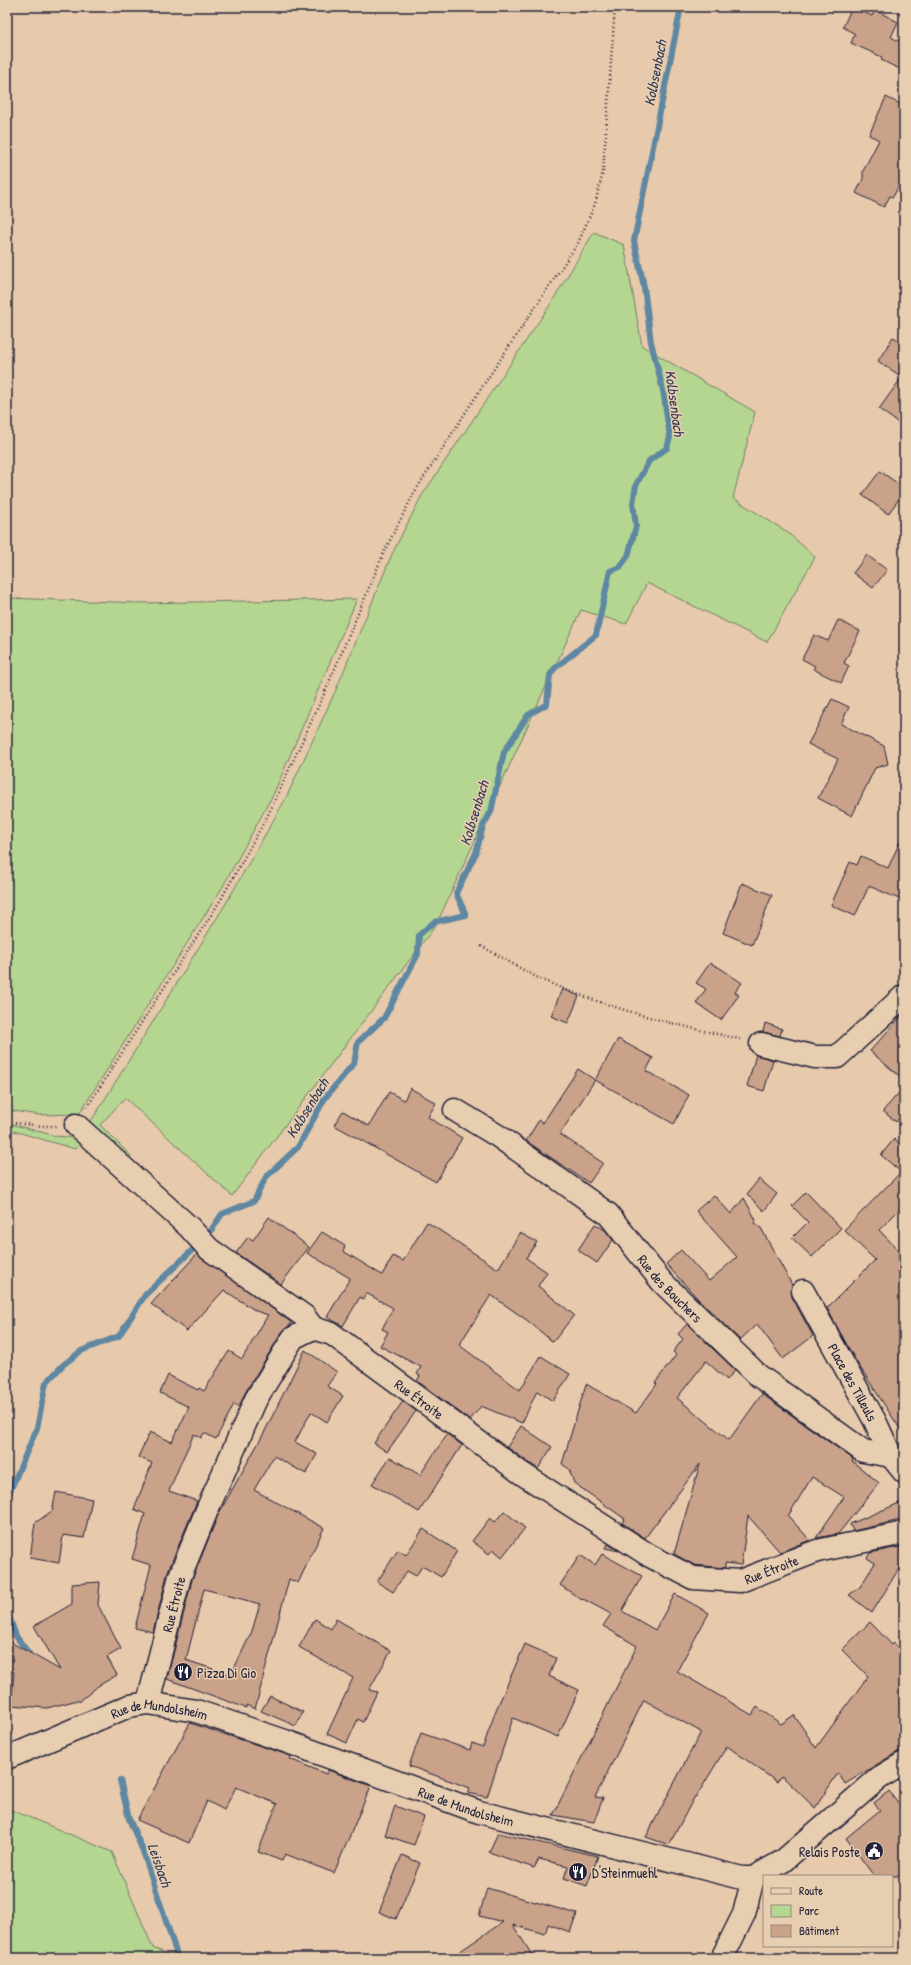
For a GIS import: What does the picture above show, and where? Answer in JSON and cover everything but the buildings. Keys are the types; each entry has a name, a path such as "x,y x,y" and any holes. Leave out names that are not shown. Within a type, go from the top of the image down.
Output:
{"street":[{"path":"761,1044 815,1057 837,1057 904,996"},
{"name":"Rue des Bouchers","path":"455,1110 498,1136 608,1214 662,1282 759,1376 863,1451 897,1464"},
{"path":"76,1125 183,1222 202,1243 304,1316 313,1328"},
{"name":"Place des Tilleuls","path":"803,1291 897,1464"},
{"name":"Rue Étroite","path":"148,1703 180,1576 207,1510 256,1399 293,1338 313,1328 332,1334 522,1473 650,1556 693,1578 740,1581 817,1551 904,1533"},
{"name":"Rue de Mundolsheim","path":"7,1758 129,1706 148,1703 196,1711 285,1741 479,1812 721,1874 742,1878 753,1878"},
{"path":"722,1958 744,1914 753,1878 783,1861 878,1778 904,1763"}],"path":[{"path":"7,1122 41,1126 76,1125 220,901 268,815 324,694 385,550 414,493 478,393 578,244 595,204 603,172 615,7"},
{"path":"481,946 545,980 596,999 678,1025 761,1044"}],"green space":[{"path":"594,232 624,245 642,346 755,412 733,498 787,532 815,557 767,642 647,583 626,624 581,610 436,925 232,1196 125,1098 100,1125 131,1156 122,1166 83,1132 97,1112 225,905 286,798 335,692 392,554 421,497 552,302"},
{"path":"7,598 140,603 357,599 274,793 222,888 79,1114 39,1115 7,1110"},
{"path":"7,1123 56,1136 85,1139 75,1149 7,1129"},
{"path":"7,1808 112,1852 153,1948 176,1958 7,1958"}],"waterway":[{"name":"Kolbsenbach","path":"7,1498 37,1428 46,1383 63,1365 81,1351 119,1336 145,1295 208,1235 222,1214 254,1201 266,1177 298,1147 325,1098 354,1063 358,1042 384,1018 418,954 419,935 434,922 466,915 456,893 476,853 483,826 491,812 504,752 528,715 547,704 550,675 555,668 596,635 610,571 620,567 628,556 636,526 633,503 636,485 649,461 667,448 670,437 663,390 651,342 644,287 634,241 681,7"},
{"name":"Leisbach","path":"7,1610 16,1636 32,1658"},
{"name":"Leisbach","path":"120,1780 129,1819 143,1851 178,1958"}],"place":[{"name":"Pizza Di Gio","path":"183,1672"},
{"name":"Relais Poste","path":"874,1851"},
{"name":"D'Steinmuehl","path":"578,1872"}]}
